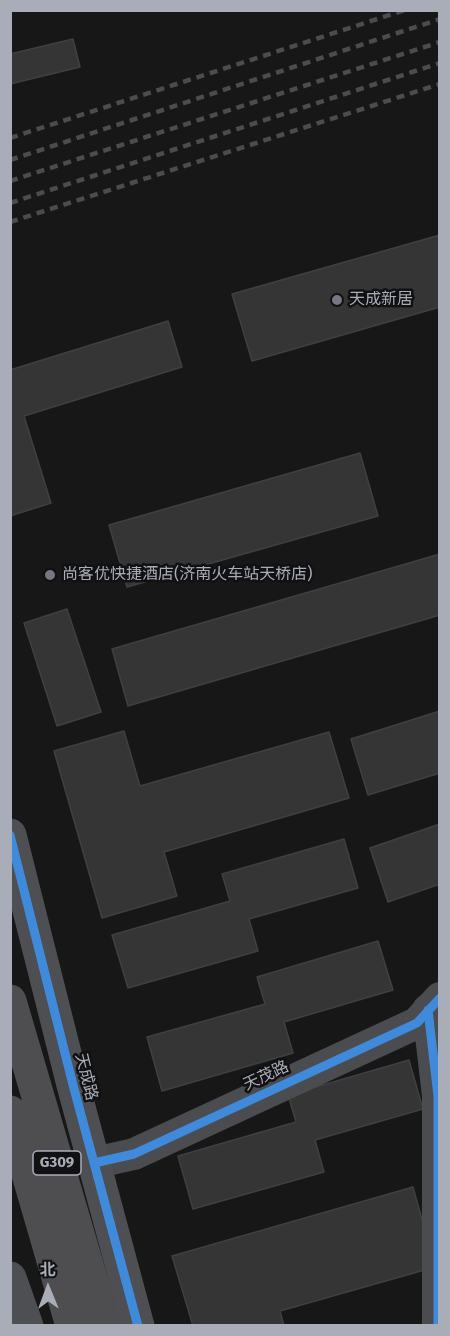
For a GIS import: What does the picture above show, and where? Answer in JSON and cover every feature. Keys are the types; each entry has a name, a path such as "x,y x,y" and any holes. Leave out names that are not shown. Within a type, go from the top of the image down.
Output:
{"highway":[{"name":"G309","path":"10,1000 105,1326"},
{"name":"G309","path":"10,1112 72,1326"}],"main road":[{"name":"天成路","path":"10,835 138,1326"},
{"path":"10,1278 27,1326"}],"street":[{"name":"天茂路","path":"94,1163 134,1154 417,1023 434,1004"},
{"path":"434,1004 438,1096 438,1326"}],"building":[{"path":"73,39 80,67 10,84 10,54"},
{"name":"天成新居","path":"440,235 440,307 252,361 232,294"},
{"path":"168,321 182,367 24,416 51,503 10,516 10,370"},
{"path":"360,453 378,516 127,587 109,525"},
{"path":"440,554 440,615 128,706 112,649"},
{"path":"67,609 101,712 57,726 24,623"},
{"path":"440,711 440,773 368,795 351,739"},
{"path":"124,731 140,786 329,732 349,798 164,852 177,896 102,918 54,751"},
{"path":"440,824 440,884 388,902 370,848"},
{"path":"344,839 358,888 249,919 258,951 128,988 112,935 230,901 222,874"},
{"path":"378,941 393,990 284,1022 293,1053 162,1091 147,1037 265,1004 257,977"},
{"path":"409,1060 423,1109 315,1140 324,1172 193,1209 178,1156 296,1122 288,1095"},
{"path":"413,1187 435,1267 280,1311 284,1326 193,1326 172,1256"}],"railway":[{"path":"10,138 405,10"},
{"path":"10,160 440,19"},
{"path":"10,181 440,42"},
{"path":"10,203 440,63"},
{"path":"10,222 440,84"}],"cycle path":[{"path":"10,835 73,1085 138,1326"},
{"path":"94,1163 134,1154 417,1023 440,998"},
{"path":"428,1010 438,1096 438,1326"}],"place":[{"name":"天成新居","path":"337,300"},
{"name":"尚客优快捷酒店(济南火车站天桥店)","path":"50,575"}]}
